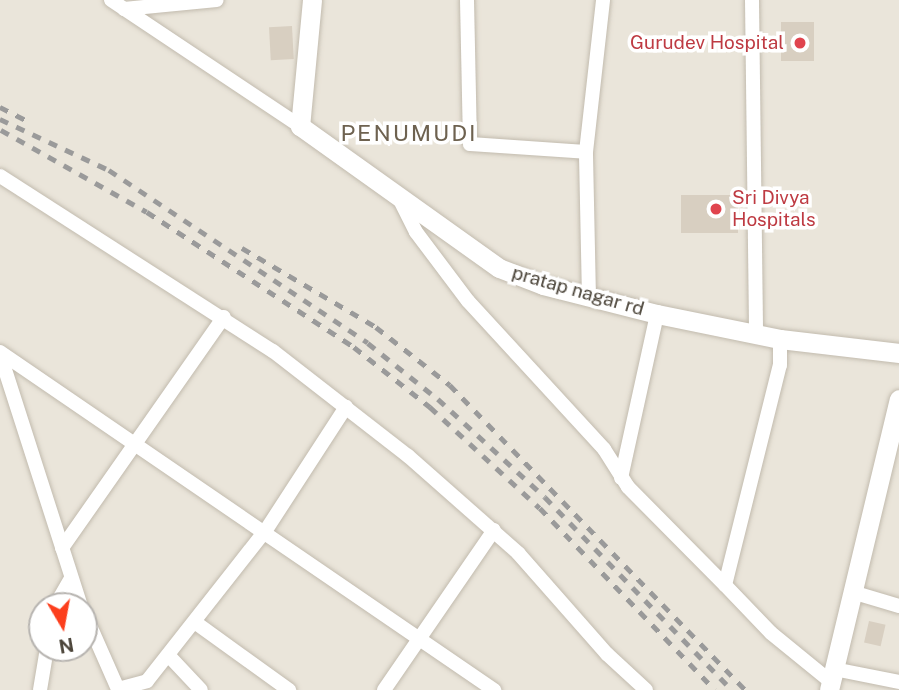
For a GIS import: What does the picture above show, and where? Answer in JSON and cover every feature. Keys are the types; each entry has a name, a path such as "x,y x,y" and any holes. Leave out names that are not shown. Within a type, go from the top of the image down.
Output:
{"street":[{"path":"111,0 300,126 312,0"},
{"path":"124,9 154,3 217,0"},
{"path":"467,0 470,144 586,152"},
{"path":"589,298 586,152 603,0"},
{"path":"752,0 756,334"},
{"name":"pratap nagar rd","path":"300,126 499,268 589,298 657,314 780,339 899,353"},
{"path":"0,176 224,317 346,407 494,530 646,690"},
{"path":"398,196 416,232 468,300 604,449 621,478 686,550 771,632 831,680 899,682"},
{"path":"621,478 657,314"},
{"path":"62,548 224,317"},
{"path":"725,585 780,365 780,339"},
{"path":"0,353 266,530 494,690"},
{"path":"0,353 75,592"},
{"path":"831,680 852,592 894,442 899,399"},
{"path":"98,644 118,690 147,681 170,657 266,530 346,407"},
{"path":"384,690 494,530"},
{"path":"63,592 69,580"},
{"path":"852,592 899,606"},
{"path":"196,623 289,690"},
{"path":"170,657 201,690"},
{"path":"40,690 45,662"}],"shaded area":[{"path":"0,0 899,0 899,690 0,690"}],"building":[{"path":"781,22 814,22 814,61 781,61"},
{"path":"292,26 294,59 271,60 269,27"},
{"path":"681,195 738,195 738,233 681,233"},
{"path":"869,621 886,625 881,646 864,642"}],"railway":[{"path":"0,107 28,121"},
{"path":"0,119 109,170 368,343 438,399 545,497 732,690"},
{"path":"1,130 147,212 354,347 430,407 540,508 715,690"},
{"path":"242,248 376,327 450,385 746,690"}],"place":[{"name":"Gurudev Hospital","path":"800,43"},
{"name":"Sri Divya Hospitals","path":"716,209"}],"district":[{"name":"PENUMUDI","path":"409,133"}]}
